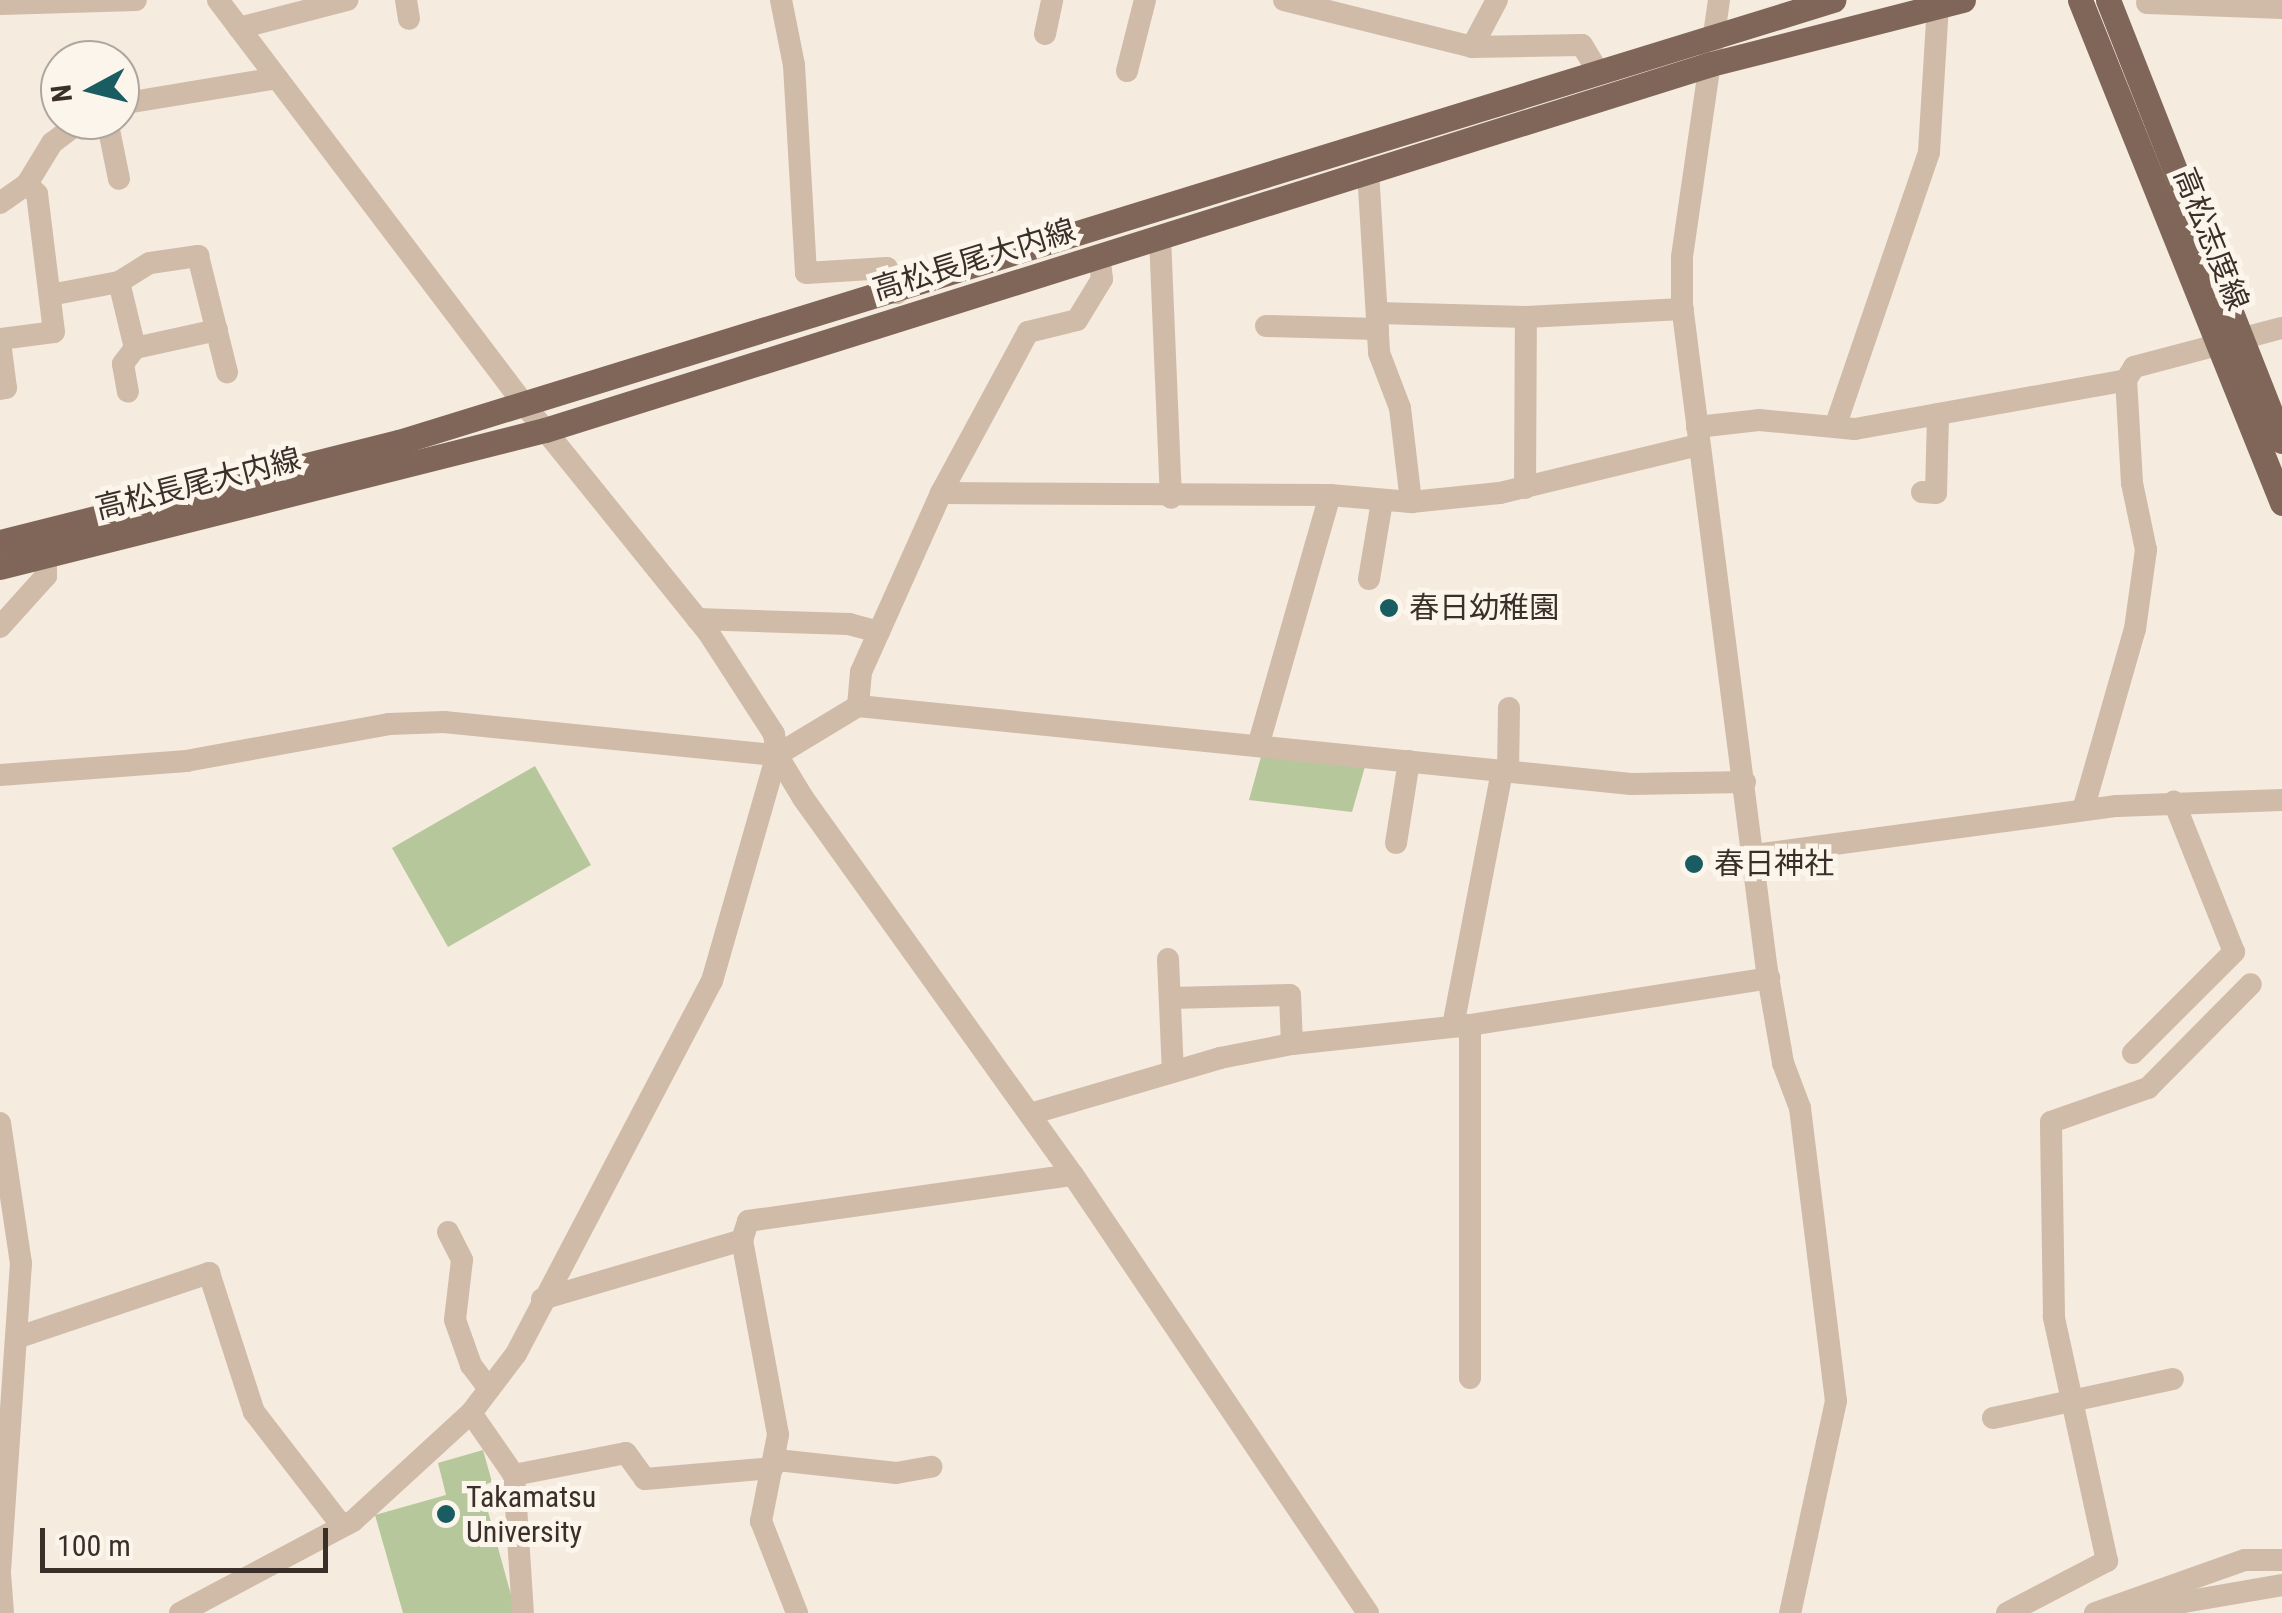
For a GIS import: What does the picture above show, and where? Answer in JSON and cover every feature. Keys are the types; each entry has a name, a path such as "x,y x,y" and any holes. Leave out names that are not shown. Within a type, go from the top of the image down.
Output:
{"main road":[{"name":"高松長尾大内線","path":"0,542 524,404 896,293 1833,0"},
{"name":"高松志度線","path":"2080,0 2231,344 2282,441"},
{"name":"高松志度線","path":"2108,0 2231,344 2282,503"},
{"name":"高松長尾大内線","path":"0,567 544,430 1711,64 1951,2"}],"street":[{"path":"1,4 136,0"},
{"path":"180,1613 342,1526 399,1484 471,1413 516,1354 712,982 777,755 774,734 697,620 544,430 218,0"},
{"path":"239,28 347,0"},
{"path":"781,0 794,65 806,272 819,316"},
{"path":"1045,34 1052,0"},
{"path":"1128,71 1145,0"},
{"path":"1284,0 1472,46 1582,45 1599,72"},
{"path":"1472,46 1498,0"},
{"path":"1719,0 1682,257 1682,309 1768,978 1782,1063 1800,1108 1836,1401 1829,1454 1790,1613"},
{"path":"1836,424 1929,152 1951,2"},
{"path":"2147,4 2282,8"},
{"path":"140,101 277,78"},
{"path":"0,203 27,184 56,140"},
{"path":"110,140 119,179"},
{"path":"1368,171 1380,353 1400,408 1411,502"},
{"path":"0,389 6,388 0,340 54,332 36,194 27,184"},
{"path":"1160,236 1171,498"},
{"path":"50,295 119,282 150,263 198,256 227,372"},
{"path":"858,706 861,672 941,493 1028,332 1077,320 1102,280 1099,256"},
{"path":"806,272 887,268 896,293"},
{"path":"119,282 135,348"},
{"path":"1266,326 1682,309"},
{"path":"1524,488 1526,317"},
{"path":"2083,810 2136,629 2146,550 2132,483 2126,380 2134,367 2282,328"},
{"path":"128,392 122,364 135,348 217,330"},
{"path":"941,493 1171,498 1330,496 1459,502 1524,488 1758,420 1836,424 1855,429 2126,380"},
{"path":"1922,492 1936,492 1938,414"},
{"path":"1258,746 1330,496"},
{"path":"1369,579 1382,501"},
{"path":"0,627 46,576 46,556"},
{"path":"697,620 849,624 879,632"},
{"path":"0,775 186,761 370,727 444,722 777,755 858,706 1680,787 1745,782"},
{"path":"1470,1378 1462,1025 1505,771 1510,708"},
{"path":"777,755 1073,1175 1368,1613"},
{"path":"1396,842 1410,762"},
{"path":"1754,856 2083,810 2174,802 2282,800"},
{"path":"2133,1053 2234,952 2174,802"},
{"path":"1168,958 1173,1072"},
{"path":"1030,1114 1173,1072 1292,1044 1462,1025 1768,978"},
{"path":"2007,1613 2107,1560 2054,1317 2051,1122 2148,1088 2251,984"},
{"path":"1170,998 1290,995 1292,1044"},
{"path":"0,1123 21,1263 0,1570 3,1613"},
{"path":"798,1613 761,1520 778,1435 742,1240 748,1221 1073,1175"},
{"path":"448,1232 462,1260 455,1320 471,1365 489,1389"},
{"path":"542,1299 742,1240"},
{"path":"16,1338 209,1273 254,1412 342,1526"},
{"path":"1993,1418 2174,1378"},
{"path":"471,1413 514,1475 524,1613"},
{"path":"514,1475 626,1453 645,1479 775,1464 896,1472 932,1467"},
{"path":"2095,1613 2245,1560 2282,1560"},
{"path":"2120,1613 2282,1585"}],"green space":[{"path":"1262,753 1366,763 1352,812 1249,800"},
{"path":"535,766 591,865 448,947 392,848"},
{"path":"483,1450 492,1482 481,1486 516,1613 403,1613 375,1515 446,1495 438,1463"}],"place":[{"name":"春日幼稚園","path":"1389,608"},
{"name":"春日神社","path":"1694,864"},
{"name":"Takamatsu University","path":"446,1514"}]}
